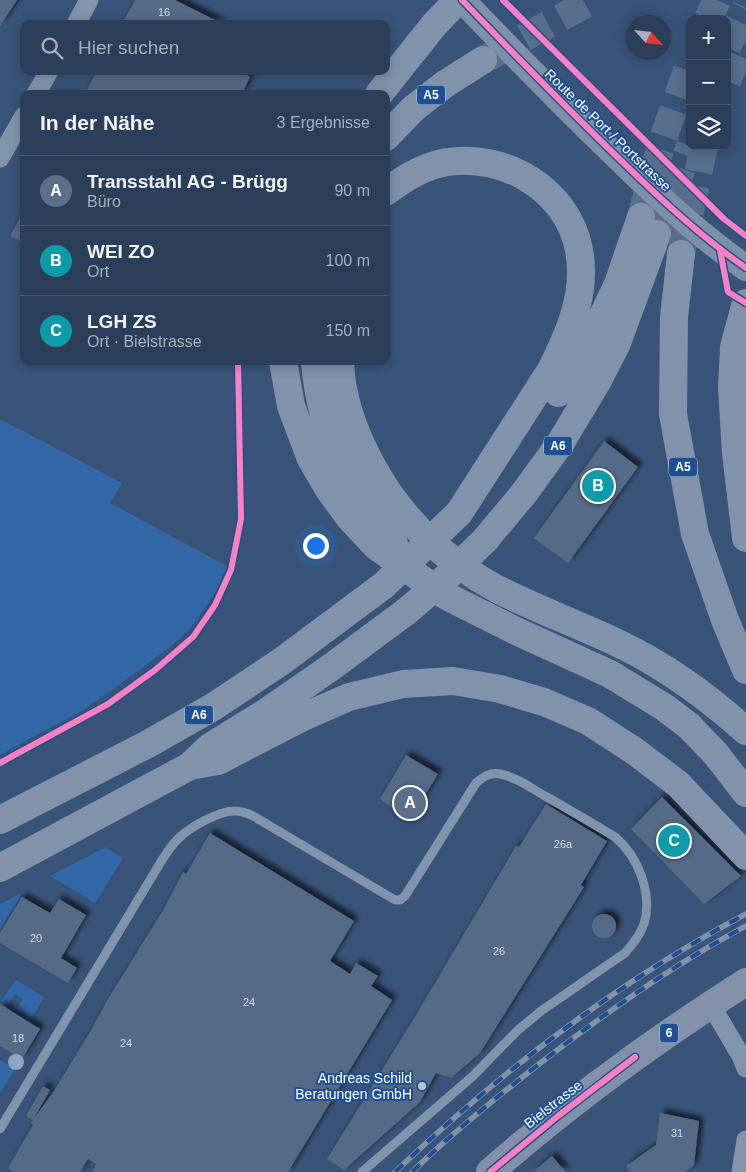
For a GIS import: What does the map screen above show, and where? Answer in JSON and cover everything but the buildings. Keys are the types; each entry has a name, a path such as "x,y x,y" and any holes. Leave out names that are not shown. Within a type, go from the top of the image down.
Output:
{"highway":[{"path":"382,90 434,25 460,0"},
{"name":"A5","path":"390,133 414,108 444,84 483,60"},
{"path":"390,189 415,173 446,162 477,160 498,165 515,171 536,184 554,199 568,220 579,250 581,282 578,306 561,350 551,370 459,513"},
{"name":"A6","path":"0,820 148,744 213,707 282,661 384,586 459,513 510,456 545,413 596,330 649,225 617,343 597,382 560,442 525,492 485,540 408,611 273,708 210,747 190,766 0,868"},
{"name":"A5","path":"681,254 674,317 673,414 695,534 725,620 746,670"},
{"path":"746,303 734,347 732,388 740,492 746,538"},
{"path":"284,365 288,391 297,424 311,459 328,488 349,517 376,546 438,591 454,600 610,674 664,707 689,726 708,746 746,793"},
{"path":"317,365 323,409 344,469 370,511 419,576"},
{"path":"341,365 352,420 364,451 394,503 410,522 436,546 464,569 497,588 615,642 658,664 695,689 746,731"},
{"path":"190,766 218,761 301,718 358,694 402,684 436,682 453,682 500,689 544,702 588,721 633,750 678,784 746,856"}],"main road":[{"name":"Route de Port / Portstrasse","path":"460,0 669,208 720,250 746,268"},
{"name":"Bielstrasse","path":"490,1172 604,1079 710,1004 746,982"}],"street":[{"path":"78,20 89,0"},
{"path":"38,90 47,75"},
{"path":"0,158 20,123"},
{"path":"710,1004 741,1056 746,1068"},
{"path":"741,1172 746,1140"}],"lane":[{"path":"0,1129 162,860 178,838 187,831 218,814 235,810 245,812 255,816 395,900 400,900 476,783 484,776 491,774 508,776 615,836 623,843 633,856 642,877 647,898 644,922 638,936 625,952 517,1030 473,1076 362,1172"}],"shaded area":[{"path":"0,419 122,483 110,503 227,566 215,593 194,624 171,646 83,710 0,755"},
{"path":"106,847 123,858 95,903 50,876"},
{"path":"19,894 21,896 0,929 0,904"},
{"path":"16,980 44,997 30,1022 14,1009 15,1006 18,1007 23,999 15,994 8,1005 1,1001"},
{"path":"0,1060 15,1069 0,1093"}],"tunnel":[{"path":"487,58 593,0"},
{"path":"710,15 717,0"},
{"path":"731,39 746,8"},
{"path":"731,72 746,36"},
{"path":"641,217 662,142 686,73"},
{"path":"657,234 688,150"},
{"path":"681,254 703,150"}],"railway":[{"path":"395,1172 476,1099 562,1031 652,969 746,914"},
{"path":"412,1172 487,1106 585,1030 637,992 718,941 746,926"}],"cycle path":[{"path":"462,0 567,108 654,193 708,239 746,268"},
{"path":"503,0 724,219 746,236"},
{"path":"720,250 728,292 746,303"},
{"path":"0,763 108,704 155,670 193,637 215,605 231,570 241,519 238,365"},
{"path":"490,1172 558,1116 635,1057"}],"place":[{"name":"WEI ZO","path":"598,486"},
{"name":"Transstahl AG - Brügg","path":"410,803"},
{"name":"LGH ZS","path":"674,841"},
{"name":"Andreas Schild Beratungen GmbH","path":"422,1086"}]}
